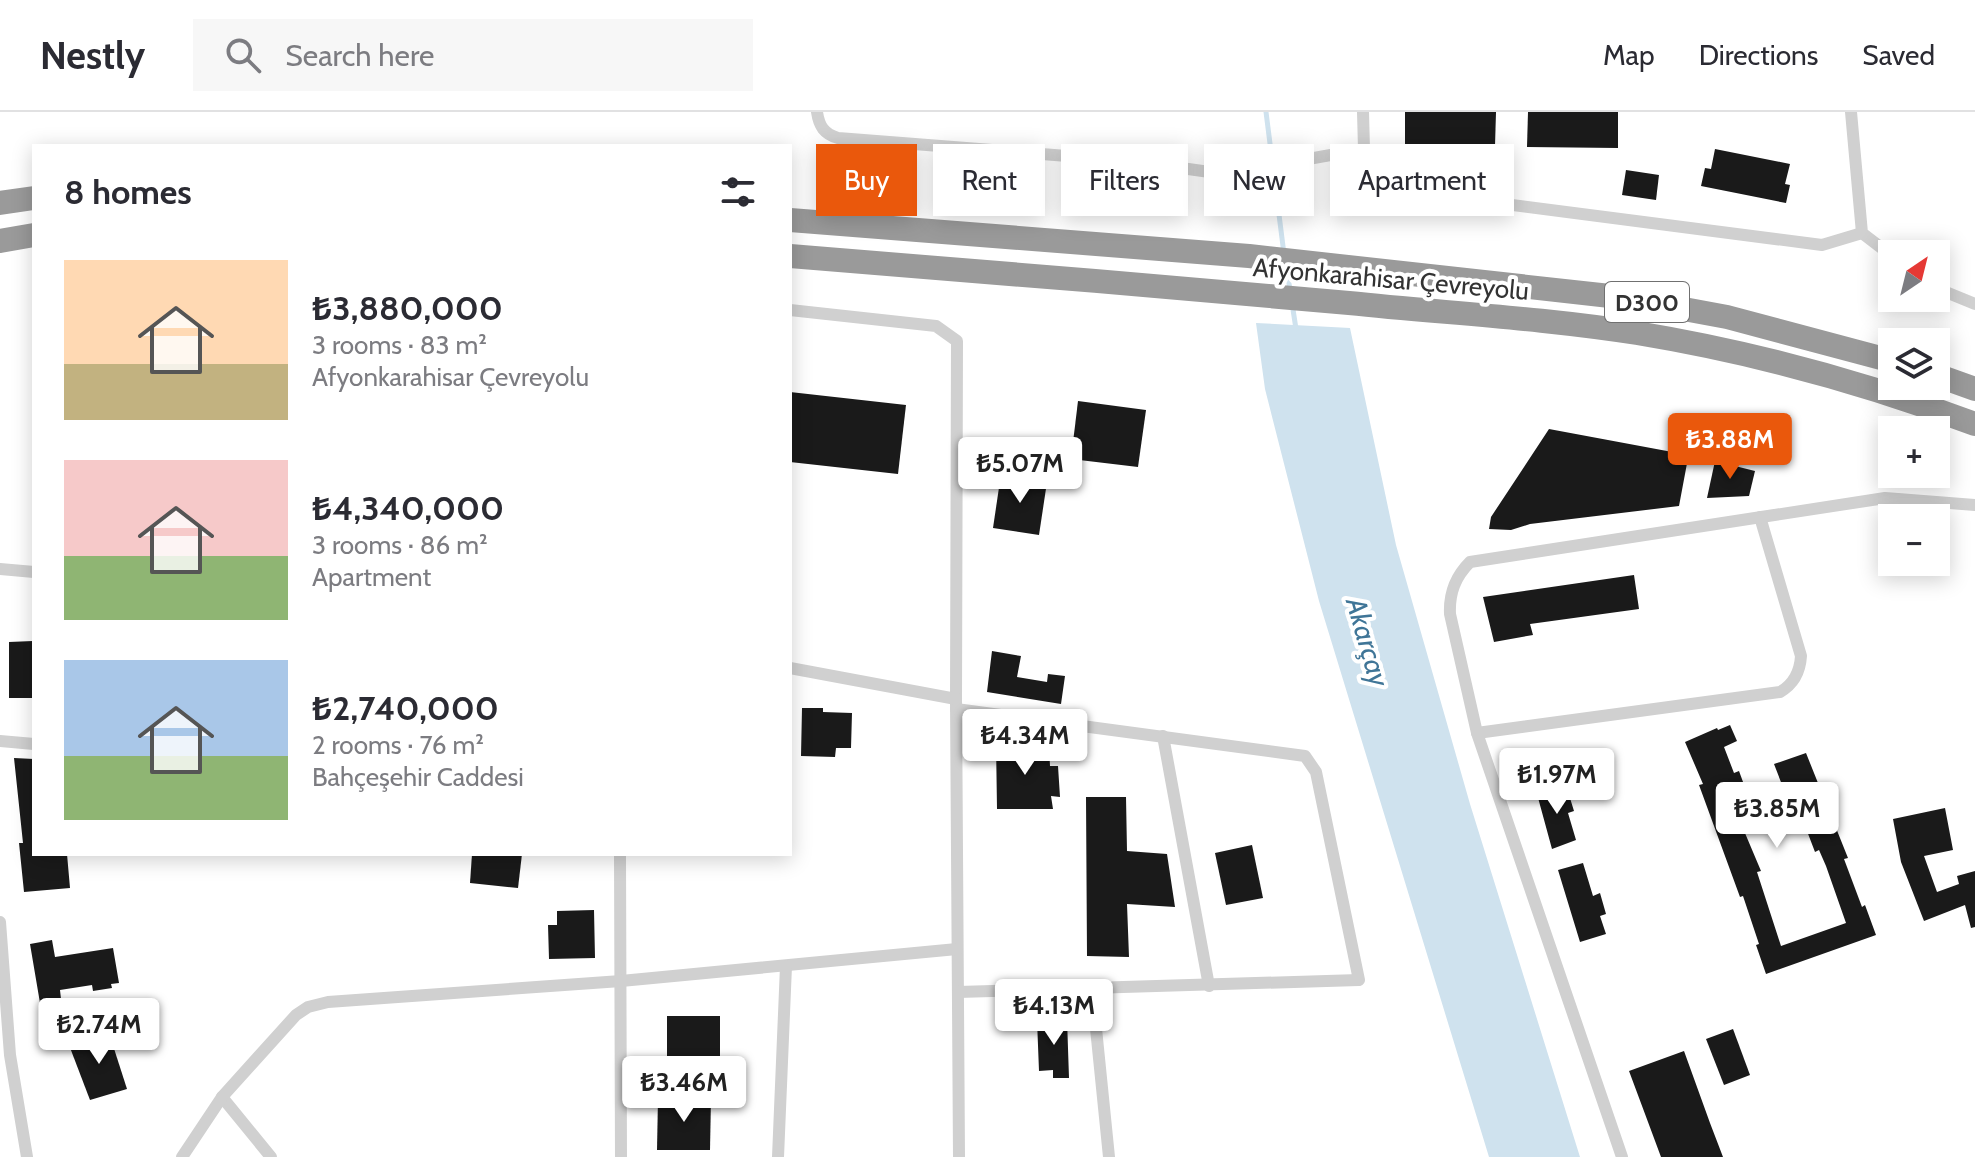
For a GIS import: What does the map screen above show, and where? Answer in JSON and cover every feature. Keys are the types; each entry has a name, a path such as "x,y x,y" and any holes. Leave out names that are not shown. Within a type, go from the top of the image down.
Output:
{"highway":[{"path":"0,203 32,198"},
{"name":"Afyonkarahisar Çevreyolu","path":"792,220 1249,256 1619,297 1727,317 1878,357"},
{"path":"0,241 32,235"},
{"name":"Afyonkarahisar Çevreyolu","path":"792,256 1246,294 1588,327 1732,351 1915,403 1975,424"},
{"path":"1950,380 1975,389"}],"street":[{"path":"817,112 824,131 838,138 1131,161 1224,174 1330,156"},
{"path":"1363,112 1364,144"},
{"path":"1851,112 1862,233 1878,245"},
{"path":"1514,205 1822,245 1862,233"},
{"path":"1950,294 1975,304"},
{"path":"792,310 936,326 957,341 959,1157"},
{"path":"1622,1157 1477,733 1450,604 1458,576 1470,562 1885,498 1975,505"},
{"path":"1477,733 1786,689 1799,671 1801,656 1760,517"},
{"path":"0,569 32,572"},
{"path":"792,668 956,704 1298,754 1311,762 1359,980 958,992"},
{"path":"1163,736 1209,986"},
{"path":"0,741 32,744"},
{"path":"620,856 621,1157"},
{"path":"0,922 6,1064 27,1157"},
{"path":"182,1157 222,1097 296,1015 308,1007 328,1002 621,981 957,949"},
{"path":"778,1157 786,966"},
{"path":"1092,989 1109,1157"},
{"path":"222,1097 271,1157"}],"water":[{"path":"1256,323 1350,328 1396,545 1470,804 1580,1157 1489,1157 1319,601 1265,389"}],"building":[{"path":"1405,112 1496,112 1495,144 1405,144"},
{"path":"1528,112 1618,112 1618,148 1527,147"},
{"path":"1715,149 1790,164 1785,184 1790,185 1786,203 1701,186 1705,168 1711,169"},
{"path":"1626,170 1659,175 1656,200 1622,195"},
{"path":"792,392 906,405 898,474 792,462"},
{"path":"1078,401 1146,410 1138,467 1071,459"},
{"path":"1549,429 1683,454 1688,458 1679,506 1530,524 1511,530 1489,529 1491,517"},
{"path":"1715,461 1755,471 1749,496 1707,498"},
{"path":"1001,474 1047,482 1039,535 993,528"},
{"path":"1634,575 1639,609 1530,624 1533,635 1494,642 1483,597"},
{"path":"32,641 32,698 9,698 9,642"},
{"path":"992,651 1021,656 1017,677 1047,682 1048,674 1065,676 1061,704 987,692"},
{"path":"802,708 852,713 851,748 836,748 835,757 801,756"},
{"path":"1730,725 1737,741 1724,747 1734,773 1739,771 1750,801 1734,807 1761,871 1757,872 1781,946 1846,923 1826,866 1819,850 1815,852 1802,818 1807,817 1795,785 1784,790 1774,764 1806,753 1848,858 1844,859 1862,907 1865,905 1876,935 1766,974 1743,896 1740,897 1699,785 1703,784 1685,742"},
{"path":"996,742 1049,747 1050,766 1058,766 1060,797 1051,796 1053,809 997,809"},
{"path":"14,758 32,759 32,856 67,856 70,888 24,892 19,843 23,843"},
{"path":"1566,785 1574,811 1568,813 1576,840 1552,849 1537,794"},
{"path":"1086,797 1126,797 1127,851 1167,854 1175,907 1127,904 1129,957 1087,956"},
{"path":"1945,808 1953,850 1924,856 1937,892 1959,884 1957,876 1975,871 1975,927 1971,928 1965,905 1924,921 1901,862 1893,819"},
{"path":"1252,845 1263,898 1226,905 1215,853"},
{"path":"472,856 522,856 518,888 470,883"},
{"path":"1583,863 1593,896 1600,893 1606,914 1600,916 1606,934 1580,942 1558,870"},
{"path":"594,910 595,958 549,959 548,925 557,925 557,911"},
{"path":"52,940 55,957 113,948 119,983 111,984 112,988 93,991 92,985 60,990 61,999 40,1003 30,944"},
{"path":"667,1016 720,1016 720,1066 667,1066"},
{"path":"1067,1019 1069,1078 1053,1078 1053,1070 1039,1071 1037,1020"},
{"path":"1733,1029 1750,1075 1724,1085 1706,1039"},
{"path":"109,1033 127,1089 90,1100 69,1045"},
{"path":"1684,1051 1723,1157 1661,1157 1629,1071"},
{"path":"658,1098 711,1098 710,1150 657,1150"}],"waterway":[{"name":"Akarçay","path":"1266,112 1284,254"},
{"name":"Akarçay","path":"1286,268 1290,289"},
{"name":"Akarçay","path":"1292,303 1296,329"}]}
